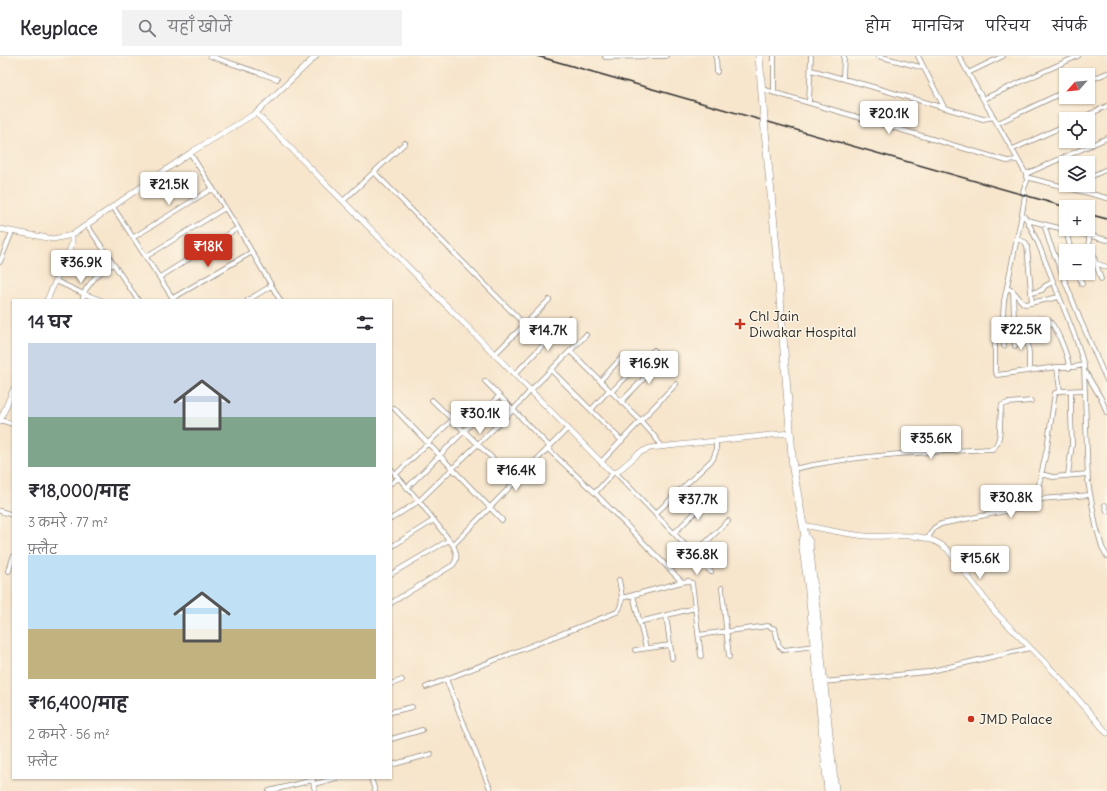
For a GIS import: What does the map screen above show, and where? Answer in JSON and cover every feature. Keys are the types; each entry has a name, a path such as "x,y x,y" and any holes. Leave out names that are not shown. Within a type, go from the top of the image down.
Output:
{"main road":[{"path":"759,56 764,131 776,246 793,469 805,536 809,542 835,791"},
{"path":"805,536 802,542 809,591 828,791"}],"street":[{"path":"210,56 277,79"},
{"path":"0,229 52,239 72,235 190,153 256,113 316,56"},
{"path":"605,57 666,56"},
{"path":"716,56 717,72"},
{"path":"774,56 774,93"},
{"path":"809,102 811,56"},
{"path":"842,78 844,56"},
{"path":"878,56 924,68"},
{"path":"918,56 944,107"},
{"path":"959,56 983,99 998,122 1026,175 1027,181 1023,191 1025,195 1022,214 1002,315 1004,346"},
{"path":"968,73 1003,56"},
{"path":"983,99 1078,56"},
{"path":"811,70 982,119 994,117"},
{"path":"1095,78 1107,72"},
{"path":"762,89 1000,159 1010,161 1018,160"},
{"path":"998,122 1059,94"},
{"path":"1094,112 1107,106"},
{"path":"256,113 601,462 674,533 710,572"},
{"path":"1012,149 1059,128"},
{"path":"1026,175 1107,138"},
{"path":"343,201 405,143"},
{"path":"190,153 238,228 279,299"},
{"path":"1095,175 1107,169"},
{"path":"374,172 524,324"},
{"path":"1026,175 1059,183"},
{"path":"134,237 213,188"},
{"path":"1090,192 1107,198"},
{"path":"113,207 147,256 174,299 252,252"},
{"path":"147,256 225,208"},
{"path":"1022,214 1027,220 1053,282 1086,372 1102,400 1107,413"},
{"path":"1027,220 1059,228"},
{"path":"1044,224 1049,241 1080,319 1107,381"},
{"path":"87,225 137,299"},
{"path":"160,277 238,228"},
{"path":"0,262 12,232"},
{"path":"47,299 72,244 72,235"},
{"path":"1093,236 1107,240"},
{"path":"1016,239 1025,242 1027,246 1032,303"},
{"path":"82,299 97,275 113,264"},
{"path":"1095,264 1107,267"},
{"path":"1095,264 1101,279"},
{"path":"1081,280 1082,284"},
{"path":"56,281 98,299"},
{"path":"1031,294 1042,290 1045,286 1053,282"},
{"path":"250,299 271,286"},
{"path":"1007,288 1013,291 1022,303 1025,304 1059,297"},
{"path":"1013,291 1015,346"},
{"path":"495,354 549,300"},
{"path":"515,374 569,318"},
{"path":"1038,319 1044,319 1050,322 1067,354 1069,368"},
{"path":"1026,330 1029,353 1029,371"},
{"path":"392,518 419,501 454,469 586,335"},
{"path":"995,344 997,375 1057,367 1069,368 1084,365"},
{"path":"591,410 654,350"},
{"path":"570,351 641,421 656,438 661,447"},
{"path":"600,381 623,356"},
{"path":"621,402 666,356"},
{"path":"1037,497 1047,448 1054,396 1058,391 1057,367"},
{"path":"551,370 622,441"},
{"path":"1086,372 1084,390 1090,495 1099,537 1107,556"},
{"path":"484,381 682,582"},
{"path":"601,462 676,384"},
{"path":"1058,391 1084,390"},
{"path":"1068,475 1072,444 1070,415 1071,391"},
{"path":"12,392 0,420 12,424"},
{"path":"408,488 499,396"},
{"path":"1102,400 1107,399"},
{"path":"432,400 516,481"},
{"path":"793,469 835,460 868,456 992,449 997,445 1002,405 1031,401"},
{"path":"394,408 502,520"},
{"path":"392,482 428,443 452,420"},
{"path":"453,545 568,428"},
{"path":"595,494 614,473 639,453 650,448 790,433"},
{"path":"655,514 713,459 716,452 716,441"},
{"path":"392,470 419,501 453,545 457,557 456,562 453,565 392,602"},
{"path":"1041,474 1053,476 1088,474"},
{"path":"928,538 937,526 1021,508 1037,497 1046,498 1090,495"},
{"path":"674,533 711,497"},
{"path":"1105,504 1107,511"},
{"path":"0,511 12,516"},
{"path":"392,546 434,520"},
{"path":"694,554 728,521"},
{"path":"803,525 865,536 911,536 928,538 941,543 995,612 1059,677 1107,733"},
{"path":"392,573 449,540"},
{"path":"9,571 12,560"},
{"path":"426,687 610,614 620,608 622,598 618,580"},
{"path":"622,598 682,582 689,581 692,583 701,656"},
{"path":"722,588 729,657"},
{"path":"633,595 646,648"},
{"path":"639,622 695,608"},
{"path":"666,615 672,658"},
{"path":"698,635 768,626 777,632 779,646 784,650 814,646"},
{"path":"635,650 670,645"},
{"path":"823,682 927,672 1030,648"},
{"path":"446,679 491,791"},
{"path":"392,684 402,680"},
{"path":"392,712 412,707"},
{"path":"392,739 422,730"},
{"path":"392,765 431,754"},
{"path":"269,791 329,779"},
{"path":"371,779 375,791"},
{"path":"313,781 315,791"}],"railway":[{"path":"537,56 1059,205"},
{"path":"1095,216 1107,219"}],"place":[{"name":"Chl Jain Diwakar Hospital","path":"740,324"},
{"name":"JMD Palace","path":"971,719"}]}
